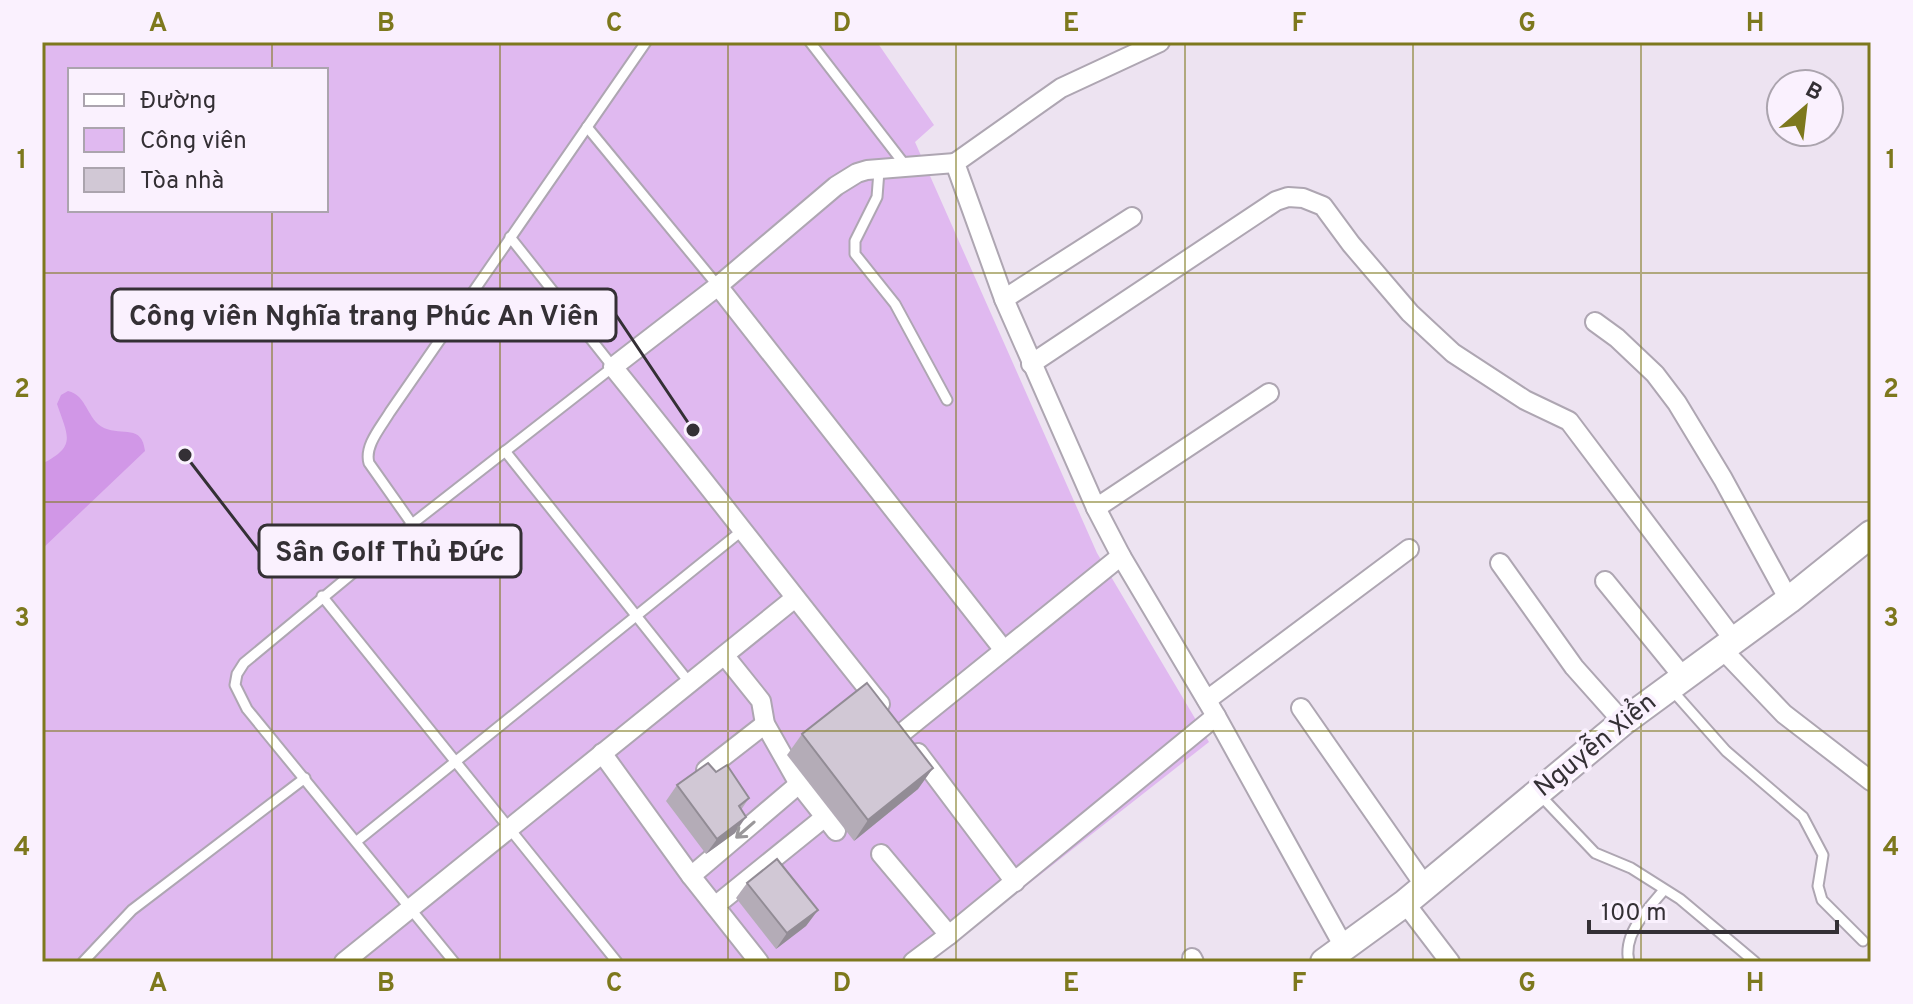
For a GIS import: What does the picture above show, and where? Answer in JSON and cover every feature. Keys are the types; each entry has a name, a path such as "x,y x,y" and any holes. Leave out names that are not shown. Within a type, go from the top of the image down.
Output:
{"main road":[{"name":"Nguyễn Xiển","path":"1334,955 1415,895 1623,722 1789,600 1871,534"}],"street":[{"path":"1015,882 903,732 613,367 718,286 836,186 857,173 955,163 1061,88 1160,42"},
{"path":"955,163 1004,299 1096,508 1121,556 1212,708 1334,955"},
{"path":"1031,364 1276,201 1288,197 1312,200 1323,206 1410,313 1453,353 1525,400 1569,421 1728,644 1784,714 1871,781"},
{"path":"1004,299 1132,217"},
{"path":"718,286 1003,649"},
{"path":"1595,322 1647,366 1677,403 1723,479 1789,600"},
{"path":"1096,508 1269,393"},
{"path":"913,962 1015,882 1212,708 1409,549"},
{"path":"903,732 1121,556"},
{"path":"1500,563 1574,667 1623,722"},
{"path":"1605,581 1677,682"},
{"path":"344,962 795,598"},
{"path":"715,906 830,824 799,784 765,724 761,701 725,656"},
{"path":"1301,708 1415,895 1450,962"},
{"path":"706,770 765,724"},
{"path":"602,753 691,876 759,962"},
{"path":"691,876 799,784"},
{"path":"881,854 949,935"}],"lane":[{"path":"412,524 369,463 369,448 390,412 646,42"},
{"path":"810,42 907,168"},
{"path":"587,127 718,286"},
{"path":"879,171 877,197 855,241 855,254 895,304 947,400"},
{"path":"454,962 247,709 235,685 244,663 322,596 613,367 510,237"},
{"path":"505,451 689,682"},
{"path":"357,841 744,529"},
{"path":"322,596 617,962"},
{"path":"1677,682 1726,751 1803,817 1823,855 1818,893 1863,941"},
{"path":"83,962 132,910 305,778"},
{"path":"1538,793 1595,853 1631,868 1689,905 1755,962"},
{"path":"1629,962 1628,945 1632,933 1664,890"}],"green space":[{"path":"42,42 877,42 934,125 915,142 1097,553 1209,742 929,962 42,962"}],"shaded area":[{"path":"68,391 79,397 104,428 130,432 140,437 145,451 42,549 42,464 65,446 66,433 57,404 61,395"}],"building":[{"path":"867,683 933,768 868,820 802,734"},
{"path":"708,763 716,772 727,765 749,798 739,806 746,817 717,839 677,785"},
{"path":"777,859 818,910 787,933 747,883"}],"place":[{"name":"Công viên Nghĩa trang Phúc An Viên","path":"693,430"},
{"name":"Sân Golf Thủ Đức","path":"185,455"}]}
